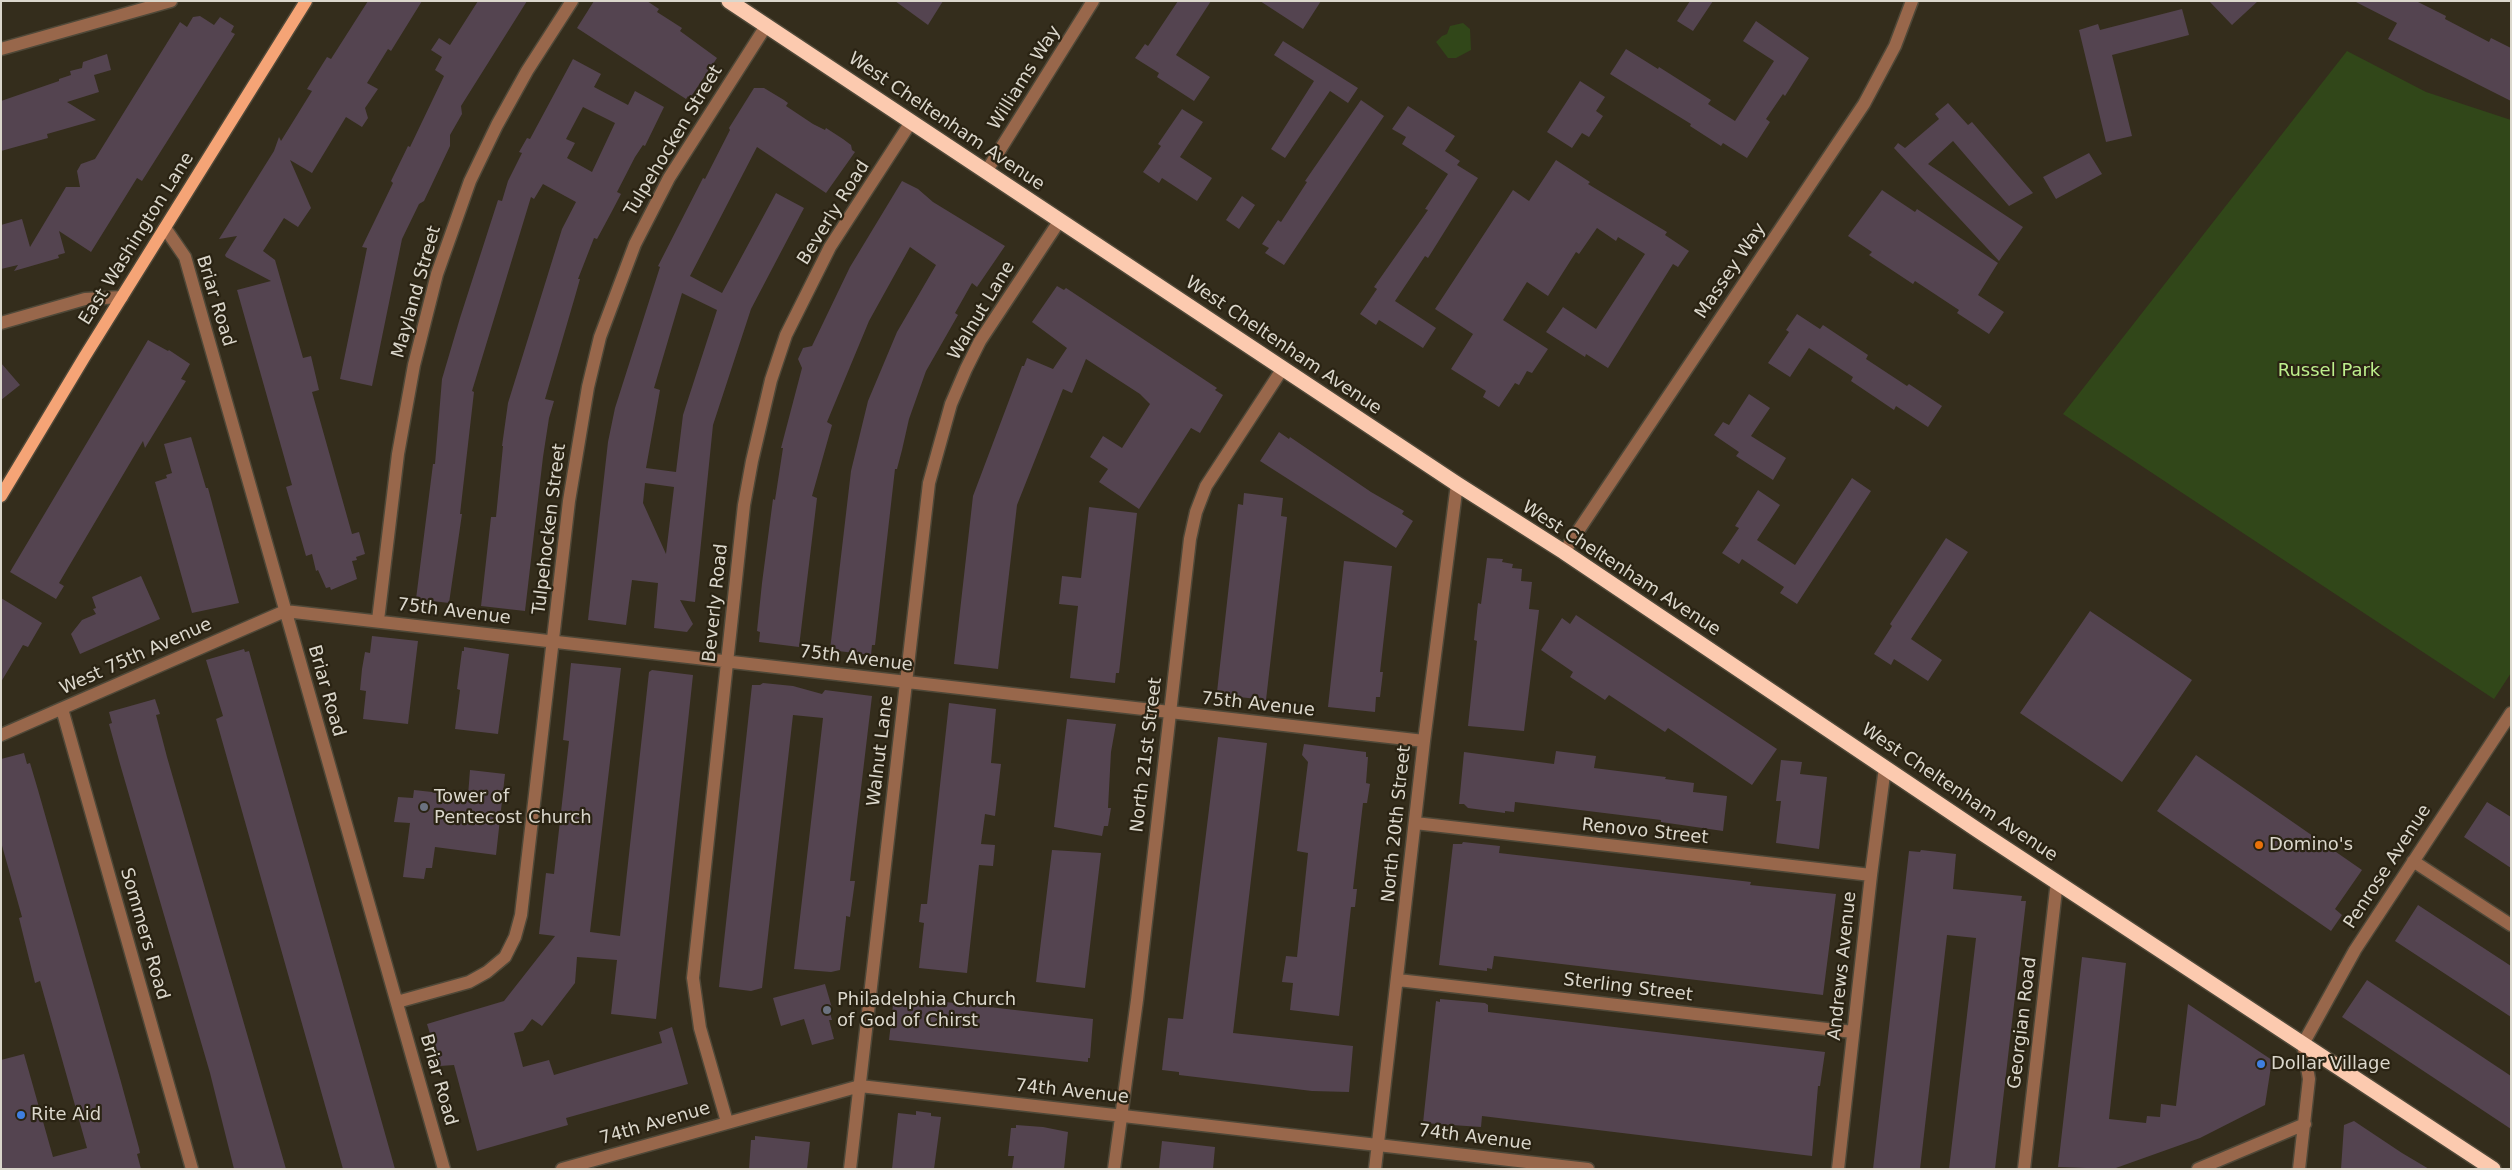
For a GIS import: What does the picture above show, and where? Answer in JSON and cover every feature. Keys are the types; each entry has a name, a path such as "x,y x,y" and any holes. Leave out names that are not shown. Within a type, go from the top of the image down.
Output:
{"highway":[{"name":"West Cheltenham Avenue","path":"729,1 1457,484 1564,552 1885,767 2493,1169"}],"main road":[{"name":"East Washington Lane","path":"1,496 306,1"}],"street":[{"path":"1,49 171,1"},
{"name":"Mayland Street","path":"378,620 400,445 414,365 437,274 470,181 497,125 527,71 572,1"},
{"name":"Williams Way","path":"986,172 1093,1"},
{"name":"Massey Way","path":"1564,552 1864,104 1895,46 1912,1"},
{"name":"Tulpehocken Street","path":"397,1002 469,982 505,957 515,937 521,915 570,492 588,387 600,337 635,244 669,178 766,26"},
{"name":"Beverly Road","path":"727,1122 700,1028 693,978 747,487 771,380 786,335 830,247 912,122"},
{"name":"Walnut Lane","path":"850,1169 929,483 949,412 980,341 1060,220"},
{"name":"Briar Road","path":"165,228 186,256 444,1169"},
{"path":"1,323 85,299 122,297"},
{"name":"North 21st Street","path":"1114,1169 1138,990 1190,538 1196,512 1206,486 1283,368"},
{"name":"North 20th Street","path":"1375,1169 1424,741 1457,484"},
{"name":"75th Avenue","path":"285,610 1424,741"},
{"name":"West 75th Avenue","path":"1,735 285,610"},
{"name":"Sommers Road","path":"62,709 192,1169"},
{"name":"Penrose Avenue","path":"2303,1044 2355,950 2511,713"},
{"name":"Andrews Avenue","path":"1838,1169 1885,767"},
{"name":"Renovo Street","path":"1415,823 1871,875"},
{"path":"2413,861 2511,925"},
{"name":"Georgian Road","path":"2024,1169 2057,881"},
{"name":"Sterling Street","path":"1398,980 1853,1032"},
{"path":"2299,1169 2309,1079 2303,1044"},
{"name":"74th Avenue","path":"562,1169 860,1086 1588,1169"},
{"path":"2198,1169 2305,1124"}],"green space":[{"path":"1463,23 1470,29 1471,50 1456,58 1448,58 1436,42 1447,34 1450,26"},
{"name":"Russel Park","path":"2347,51 2426,92 2511,120 2511,673 2494,699 2063,414"}],"building":[{"path":"368,1 422,1 391,51 388,49 367,83 378,89 365,108 368,118 362,127 346,117 312,173 290,160 311,208 298,227 284,218 263,251 275,260 303,358 311,356 319,390 312,392 352,534 359,532 365,554 356,557 357,560 352,561 357,579 331,590 330,587 326,588 318,570 316,571 312,554 306,556 286,487 292,485 237,290 271,281 226,257 225,255 237,236 219,239 274,151 279,137 281,141 312,91 307,89 327,57 331,59"},
{"path":"478,1 527,1 461,106 462,114 450,135 450,146 424,201 419,204 402,239 372,386 340,379 367,248 362,247 393,183 391,181 408,146 410,147 444,76 435,70 442,57 431,50 439,38 450,45"},
{"path":"594,1 647,1 659,9 657,12 682,28 680,31 717,58 690,98 688,96 686,99 577,28"},
{"path":"895,1 943,1 928,25"},
{"path":"1178,1 1211,1 1176,55 1210,77 1194,101 1157,77 1159,73 1135,58 1145,44 1148,46"},
{"path":"1260,1 1321,1 1303,29"},
{"path":"1690,1 1713,1 1693,31 1677,21"},
{"path":"2209,1 2258,1 2232,25"},
{"path":"2354,1 2416,1 2446,16 2445,19 2489,42 2491,38 2511,48 2511,101 2388,39 2397,23"},
{"path":"2182,9 2189,35 2112,55 2132,136 2106,142 2079,30 2098,24 2100,30"},
{"path":"200,16 214,25 220,17 234,26 231,32 235,34 142,181 137,178 91,252 59,231 65,253 58,255 59,258 14,271 18,265 1,269 1,225 22,219 30,247 66,187 80,187 77,171 81,164 95,159 180,22 187,27 193,17"},
{"path":"1756,21 1809,58 1785,96 1783,94 1766,119 1770,122 1747,158 1723,143 1721,146 1690,126 1691,124 1610,74 1626,49 1658,69 1659,67 1711,100 1708,104 1735,121 1774,61 1743,41"},
{"path":"1283,41 1358,88 1348,103 1330,91 1285,158 1271,149 1314,81 1274,55"},
{"path":"107,54 111,70 94,75 99,92 67,102 96,120 47,134 48,138 1,151 1,101 59,81 59,79 71,75 70,71 82,68 83,62"},
{"path":"573,59 601,74 594,87 628,105 635,91 664,107 645,146 643,145 635,157 617,192 621,194 611,213 597,239 594,238 578,279 580,279 545,399 554,401 549,418 543,457 525,611 481,606 491,517 496,517 508,403 562,229 576,202 543,184 534,199 531,197 472,391 474,392 460,514 462,514 449,603 416,599 433,464 435,464 442,379 498,200 502,201 508,181 522,153 519,152 527,138 530,139","holes":["583,107 615,123 592,172 567,158 575,143 566,139"]},
{"path":"1580,81 1605,97 1596,111 1603,116 1589,137 1582,133 1572,148 1547,132"},
{"path":"754,88 764,88 784,100 788,103 786,106 813,124 825,130 826,128 843,139 851,145 852,150 855,152 826,193 757,147 690,276 722,293 776,193 804,208 751,309 713,425 695,602 680,600 693,624 687,632 654,628 658,583 632,580 626,625 588,620 608,442 615,408 660,267 658,266 703,178 705,179 730,130 729,128","holes":["682,293 717,310 683,415 676,472 646,468 660,390 654,388","645,483 674,487 666,554 643,503"]},
{"path":"1361,100 1384,116 1284,265 1265,253 1269,248 1262,244 1278,220 1281,222 1307,182 1305,181"},
{"path":"1948,103 1968,125 1972,122 2033,193 2009,206 1953,141 1928,164 2023,227 1999,261 1894,148 1898,143 1905,148 1939,119 1935,114"},
{"path":"1408,106 1455,136 1445,151 1460,161 1457,165 1478,178 1428,258 1425,256 1395,301 1436,328 1423,348 1379,320 1376,325 1360,314 1377,289 1374,287 1428,210 1425,209 1448,174 1402,144 1406,137 1392,129"},
{"path":"1182,109 1203,122 1180,157 1212,178 1197,201 1162,178 1159,183 1143,172 1161,146 1158,144"},
{"path":"2089,153 2102,174 2056,199 2043,177"},
{"path":"1556,160 1590,182 1588,184 1667,232 1665,235 1689,251 1678,267 1673,264 1608,368 1586,354 1585,357 1546,332 1563,307 1596,329 1645,254 1618,237 1616,241 1597,228 1579,254 1576,252 1548,296 1527,282 1503,320 1548,349 1532,373 1527,371 1519,385 1515,383 1499,407 1483,397 1486,391 1451,369 1473,334 1435,309 1513,190 1529,201"},
{"path":"902,181 918,189 933,202 1005,246 977,287 972,283 955,313 958,315 926,371 909,419 897,469 895,469 875,645 872,645 871,655 830,650 851,471 868,401 897,332 936,265 910,247 869,321 827,422 832,425 812,496 817,498 799,647 759,642 760,632 757,631 773,499 775,500 783,448 781,448 802,368 798,359 803,348 812,346 850,267"},
{"path":"1882,190 1915,212 1917,209 1998,263 1978,295 2004,312 1989,334 1957,313 1959,310 1915,281 1913,284 1869,255 1872,252 1848,236"},
{"path":"1242,196 1255,205 1239,229 1226,220"},
{"path":"1057,286 1064,290 1066,288 1217,388 1215,390 1223,395 1200,433 1191,428 1139,509 1099,482 1108,469 1090,457 1103,436 1122,448 1150,404 1140,394 1086,359 1072,393 1063,389 1017,505 998,669 954,664 973,496 1022,366 1024,366 1027,358 1053,369 1067,348 1032,322"},
{"path":"1797,314 1820,329 1823,325 1868,355 1866,359 1942,406 1928,427 1896,406 1894,410 1851,381 1853,377 1809,348 1790,377 1768,363 1789,332 1786,330"},
{"path":"148,340 169,350 190,364 181,379 186,381 145,448 143,441 59,583 64,586 56,599 10,572"},
{"path":"1,363 20,385 1,400"},
{"path":"1749,394 1770,408 1751,436 1786,458 1773,480 1736,456 1739,452 1714,435 1723,422 1729,425"},
{"path":"1279,432 1289,439 1290,437 1371,492 1404,511 1402,514 1413,521 1396,548 1260,461"},
{"path":"191,437 206,488 208,488 239,603 192,613 155,482 167,478 166,475 172,473 164,444"},
{"path":"1852,478 1871,491 1797,604 1780,593 1784,587 1742,559 1739,564 1722,553 1739,528 1735,526 1758,490 1780,505 1757,540 1795,565"},
{"path":"1244,493 1283,498 1281,516 1287,517 1266,700 1221,695 1217,692 1238,504 1243,505"},
{"path":"1089,507 1137,513 1119,673 1116,673 1115,683 1070,678 1078,606 1059,604 1062,576 1081,578"},
{"path":"1946,538 1968,552 1911,639 1942,660 1928,681 1894,659 1891,665 1874,654 1892,626 1890,624"},
{"path":"1487,558 1503,559 1502,562 1513,564 1512,568 1522,569 1521,581 1532,582 1529,609 1539,610 1524,731 1468,726 1477,641 1474,640 1478,603 1481,604"},
{"path":"1344,561 1392,566 1380,672 1383,672 1380,697 1376,697 1375,712 1328,707"},
{"path":"141,576 160,619 80,654 71,634 82,620 96,614 93,609 96,608 92,597"},
{"path":"1,598 42,623 28,647 23,645 1,682"},
{"path":"2090,611 2192,680 2122,782 2020,713"},
{"path":"1576,615 1777,749 1752,785 1668,728 1665,732 1609,695 1605,700 1570,677 1573,672 1541,650 1562,618 1570,624"},
{"path":"372,636 418,641 408,724 363,719 366,691 360,690 362,669 365,652 370,653"},
{"path":"464,647 509,654 498,734 455,729 460,690 457,689"},
{"path":"244,649 245,652 249,651 395,1169 343,1169 216,719 223,716 206,660"},
{"path":"571,663 621,668 590,932 620,936 649,672 652,670 693,675 656,1019 611,1014 617,960 577,957 575,983 542,1026 532,1019 523,1031 514,1033 523,1067 549,1060 554,1075 662,1043 659,1032 672,1027 688,1084 566,1118 568,1125 477,1151 454,1065 440,1066 427,1024 504,1001 555,936 539,934 546,873 554,874 569,741 563,740"},
{"path":"763,683 793,686 822,694 825,690 872,696 850,881 855,881 850,917 846,916 840,970 831,972 794,969 823,718 793,715 762,988 751,991 719,987 752,685"},
{"path":"155,699 160,714 156,715 167,757 286,1169 234,1169 210,1073 120,764 109,724 112,723 109,712"},
{"path":"949,703 996,709 991,763 1001,764 995,816 985,814 981,844 995,845 993,866 979,865 967,973 919,968 924,923 919,922 921,904 927,904"},
{"path":"1067,719 1116,724 1111,752 1108,808 1111,808 1108,826 1104,826 1102,836 1054,827"},
{"path":"1218,737 1267,743 1233,1033 1353,1046 1349,1092 1312,1091 1179,1075 1179,1072 1162,1070 1168,1018 1183,1019"},
{"path":"1304,744 1366,752 1366,757 1368,757 1366,783 1370,784 1367,803 1363,803 1353,889 1357,889 1355,907 1351,907 1339,1016 1290,1010 1293,983 1282,982 1286,956 1297,957 1308,853 1297,851 1308,762 1302,755"},
{"path":"1556,751 1596,756 1594,768 1666,777 1665,779 1694,783 1693,792 1727,796 1723,831 1661,822 1661,820 1515,802 1514,812 1505,811 1505,813 1468,808 1464,804 1459,804 1464,752 1554,764"},
{"path":"24,753 27,764 30,763 38,790 121,1082 139,1148 140,1153 137,1154 141,1169 1,1169 1,1060 24,1054 53,1157 87,1148 40,981 35,983 19,918 22,917 1,842 1,759"},
{"path":"2196,755 2362,870 2335,909 2342,915 2331,931 2157,811"},
{"path":"1781,760 1802,762 1800,774 1827,777 1819,849 1776,843 1781,801 1776,801"},
{"path":"470,770 505,774 496,855 435,847 432,868 426,868 424,879 403,877 410,823 394,822 398,797 413,798 414,790 468,796"},
{"path":"2487,802 2511,817 2511,868 2464,837"},
{"path":"1463,842 1500,846 1499,853 1751,882 1750,885 1836,894 1823,995 1494,956 1492,969 1487,968 1487,971 1439,965 1453,844 1462,844"},
{"path":"1052,850 1101,853 1085,988 1036,982"},
{"path":"1921,850 1956,854 1953,889 2022,896 2021,901 2026,901 1995,1169 1949,1169 1976,938 1947,935 1920,1169 1873,1169 1909,851 1920,852"},
{"path":"2418,905 2511,966 2511,1017 2395,941"},
{"path":"2082,957 2126,963 2109,1119 2146,1123 2147,1116 2160,1117 2161,1104 2176,1106 2188,1004 2272,1060 2265,1105 2200,1138 2113,1169 2058,1167"},
{"path":"2367,980 2511,1076 2511,1129 2342,1017"},
{"path":"825,984 832,1008 829,1009 832,1020 829,1020 834,1039 812,1045 804,1019 781,1026 773,998"},
{"path":"894,996 1093,1019 1090,1058 1088,1058 1088,1062 889,1040"},
{"path":"1440,999 1485,1003 1488,1005 1488,1012 1825,1052 1820,1086 1818,1086 1812,1156 1482,1116 1481,1127 1423,1123 1436,1001 1440,1002"},
{"path":"916,1111 931,1113 931,1116 941,1117 934,1169 892,1169 898,1113 916,1115"},
{"path":"2354,1121 2429,1169 2341,1169 2344,1125"},
{"path":"1016,1125 1043,1127 1068,1132 1064,1169 1012,1169 1014,1156 1008,1156 1011,1128 1016,1128"},
{"path":"755,1136 810,1142 807,1169 749,1169 751,1140 755,1140"},
{"path":"1162,1141 1215,1147 1213,1169 1159,1169"}],"place":[{"name":"Tower of Pentecost Church","path":"424,807"},
{"name":"Domino's","path":"2259,845"},
{"name":"Philadelphia Church of God of Chirst","path":"827,1010"},
{"name":"Dollar Village","path":"2261,1064"},
{"name":"Rite Aid","path":"21,1115"}]}
